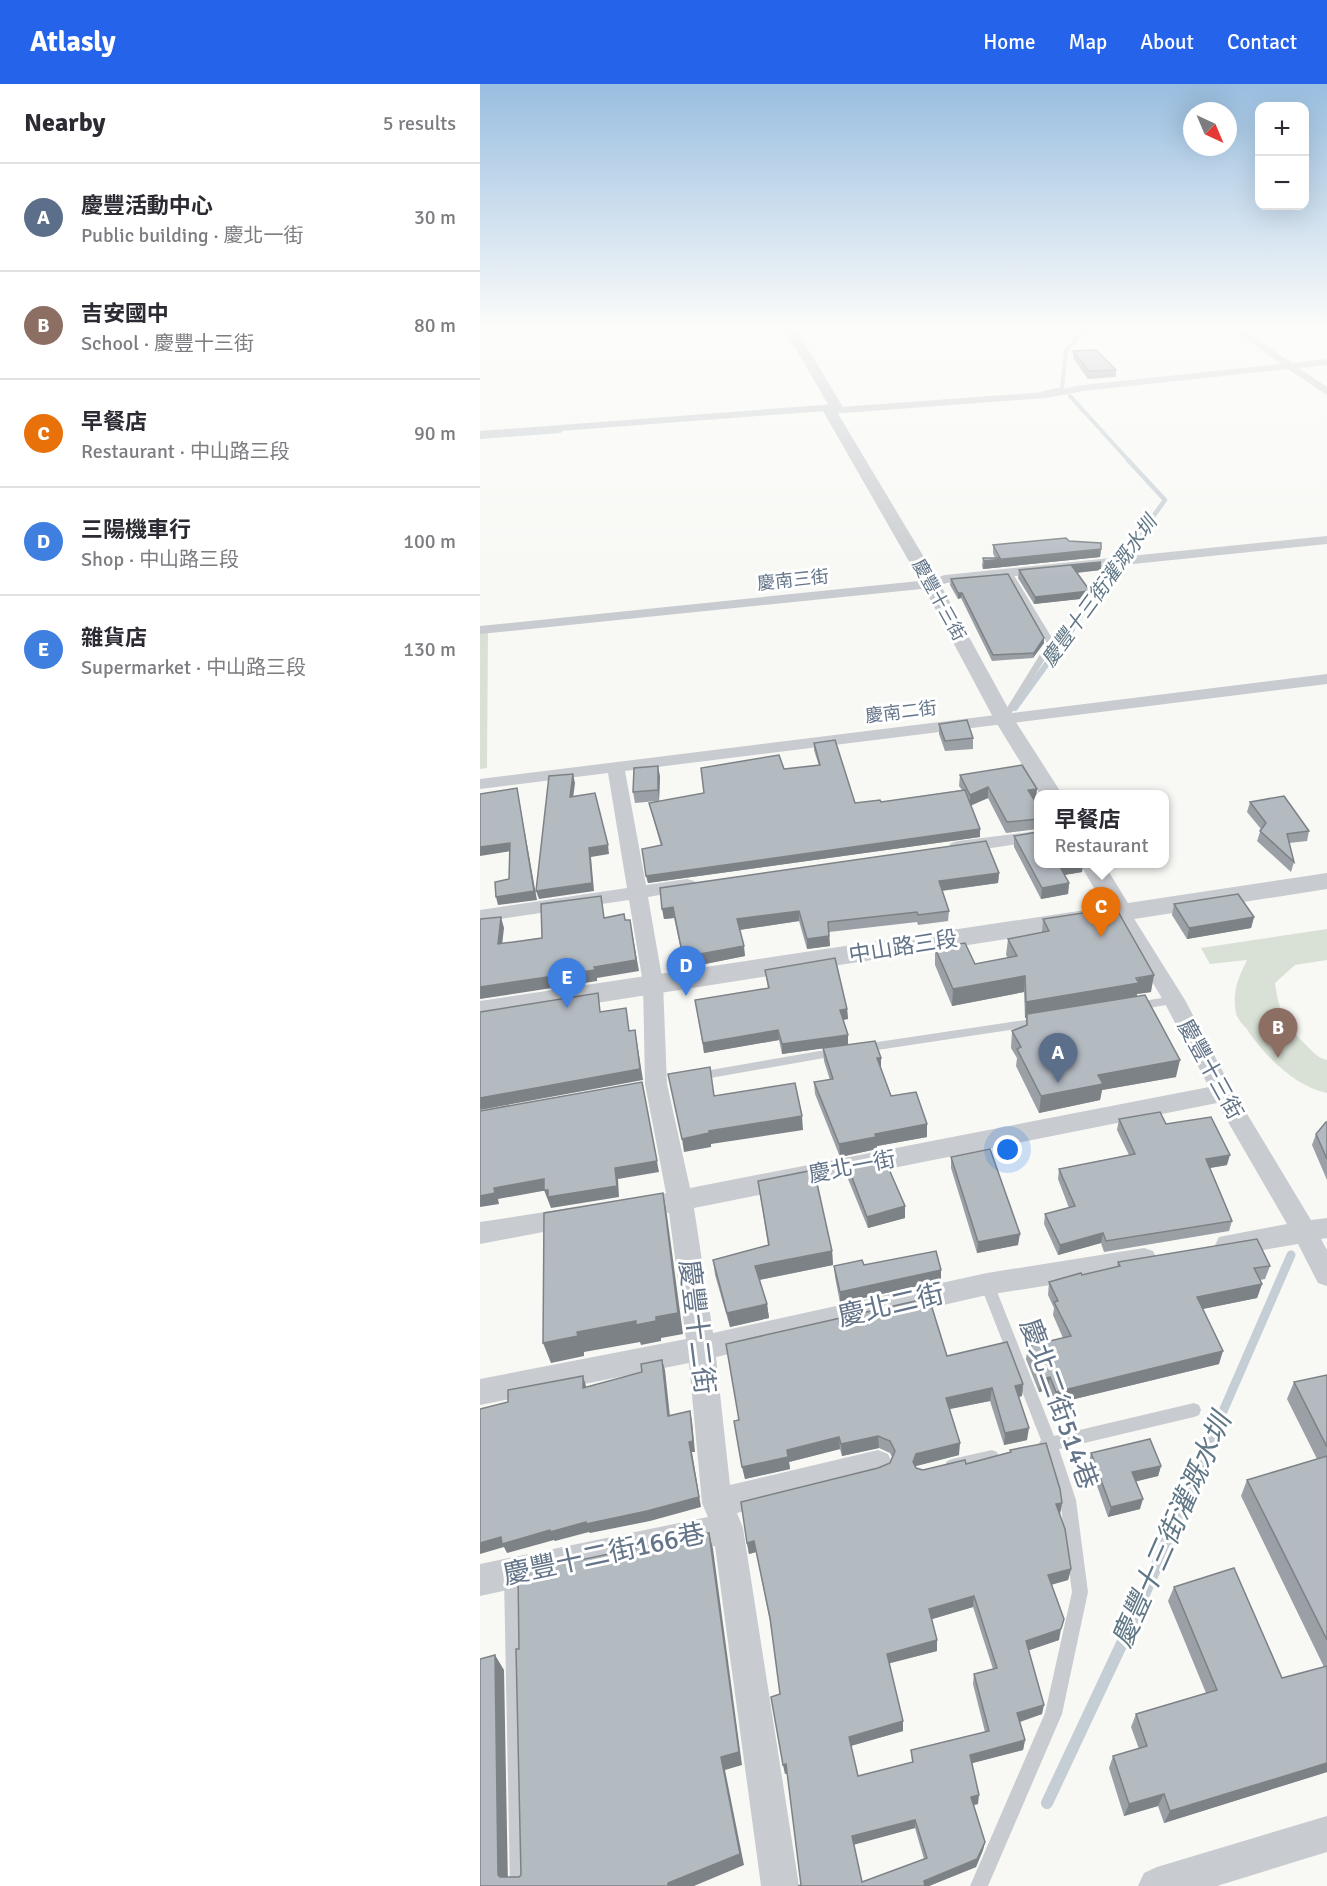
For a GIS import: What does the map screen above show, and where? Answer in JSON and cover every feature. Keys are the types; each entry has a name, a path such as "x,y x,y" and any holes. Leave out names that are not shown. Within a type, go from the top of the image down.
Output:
{"street":[{"path":"480,434 803,411"},
{"name":"慶豐十三街","path":"834,411 1004,719 1048,790"},
{"name":"慶南三街","path":"480,630 930,584 945,579 1327,540"},
{"name":"慶南二街","path":"480,784 1327,679"},
{"name":"慶豐十二街","path":"616,768 653,983 656,1084 680,1200 722,1516 780,1886"},
{"path":"944,849 1034,837"},
{"name":"慶豐十三街","path":"1094,868 1174,1000 1223,1093 1316,1231 1327,1275"},
{"name":"中山路三段","path":"480,1011 1327,881"},
{"path":"480,916 708,882"},
{"name":"慶北一街","path":"644,1206 1223,1093"},
{"path":"480,1233 597,1214"},
{"path":"1199,1250 1316,1231"},
{"name":"慶北二街","path":"480,1392 701,1348 987,1284 1164,1256"},
{"name":"慶豐十二街166巷","path":"480,1580 722,1516 878,1464"},
{"path":"1157,1886 1327,1834"}],"lane":[{"path":"1004,719 1051,643 1009,572"},
{"path":"1127,1007 1174,1000"},
{"path":"691,1077 819,1054 1045,1021"},
{"name":"慶北二街514巷","path":"979,1886 1053,1714 1080,1592 1068,1500 1050,1444 987,1284"},
{"path":"1027,1449 1194,1410"},
{"path":"934,1471 1004,1455"},
{"path":"512,1573 519,1886"}],"shaded area":[{"path":"488,631 487,768 480,769 480,632"},
{"path":"1327,929 1327,960 1295,965 1275,983 1281,1011 1289,1025 1314,1053 1327,1060 1327,1093 1303,1084 1281,1068 1261,1048 1239,1019 1236,1013 1235,992 1247,960 1210,964 1201,948"}],"building":[{"path":"1066,538 1069,541 1101,543 1101,549 984,561 983,558 1000,558 993,545"},
{"path":"1101,562 1072,566 1090,591 1035,597 1019,570"},
{"path":"1008,574 1044,638 1034,653 993,655 962,593 958,593 951,579"},
{"path":"967,720 973,738 945,741 939,724"},
{"path":"835,740 855,803 880,800 881,802 965,790 980,829 646,876 642,849 662,845 649,803 704,793 701,768 779,755 784,769 820,765 814,743"},
{"path":"1022,765 1037,789 1028,790 1034,800 1034,819 1007,822 988,787 970,795 960,775"},
{"path":"658,766 658,790 633,792 634,768"},
{"path":"573,774 570,797 595,793 608,845 589,848 592,883 536,891 549,776"},
{"path":"517,788 534,891 496,897 495,882 509,879 510,843 480,847 480,794"},
{"path":"1284,796 1309,831 1287,834 1294,862 1260,831 1266,823 1250,802"},
{"path":"1034,833 1034,868 1061,868 1069,883 1042,888 1014,836"},
{"path":"986,841 999,873 939,881 949,911 918,915 917,912 828,922 829,936 807,939 799,911 737,919 744,946 683,957 673,907 662,909 660,888"},
{"path":"1238,894 1254,917 1189,928 1174,904"},
{"path":"601,896 604,918 624,914 625,920 630,920 636,960 594,967 595,970 480,987 480,919 501,917 498,944 542,938 541,904"},
{"path":"1116,908 1154,975 1136,978 1139,983 1026,1002 1025,976 953,989 935,948 965,943 975,964 1017,956 1008,939 1049,931 1043,919"},
{"path":"835,958 847,1009 840,1010 848,1035 782,1044 778,1030 703,1043 695,1000 769,988 765,970"},
{"path":"598,993 600,1012 626,1008 629,1031 635,1030 640,1069 480,1098 480,1012"},
{"path":"1145,995 1180,1060 1098,1075 1103,1084 1041,1096 1017,1049 1021,1047 1012,1031 1027,1025 1027,1014"},
{"path":"875,1041 881,1058 877,1058 891,1096 916,1092 927,1124 839,1144 814,1082 833,1079 823,1048"},
{"path":"710,1067 714,1096 795,1083 802,1116 709,1131 709,1133 682,1139 668,1074"},
{"path":"642,1082 657,1161 615,1168 617,1186 548,1197 548,1190 544,1190 544,1179 494,1188 495,1193 480,1196 480,1111"},
{"path":"1160,1112 1166,1124 1211,1117 1230,1155 1206,1159 1232,1221 1106,1241 1103,1233 1060,1245 1045,1214 1075,1206 1059,1169 1135,1154 1119,1119"},
{"path":"1327,1122 1327,1159 1316,1134"},
{"path":"990,1149 1020,1234 978,1242 951,1157"},
{"path":"885,1160 905,1206 867,1217 848,1167"},
{"path":"814,1170 832,1251 755,1266 767,1304 727,1313 713,1260 769,1245 758,1181"},
{"path":"663,1193 678,1313 656,1317 656,1321 636,1325 636,1321 577,1332 578,1336 543,1343 544,1213"},
{"path":"1257,1239 1270,1266 1254,1268 1262,1284 1197,1297 1223,1351 1056,1392 1050,1377 1041,1379 1028,1346 1071,1336 1054,1302 1058,1301 1049,1282 1120,1266 1118,1262"},
{"path":"936,1251 941,1270 840,1292 834,1266 862,1260 864,1265"},
{"path":"929,1298 947,1356 1007,1342 1023,1384 1015,1386 1029,1428 1005,1433 992,1388 946,1398 960,1443 916,1454 913,1462 916,1468 923,1470 965,1460 966,1464 1011,1452 1010,1450 1046,1443 1060,1489 1062,1503 1056,1504 1065,1529 1071,1569 1048,1575 1064,1619 1061,1629 1026,1641 1044,1705 1017,1713 1025,1740 970,1755 979,1795 971,1797 985,1842 977,1859 924,1881 925,1886 798,1886 801,1885 786,1764 783,1765 771,1697 780,1694 770,1618 754,1541 747,1543 741,1502 878,1468 890,1463 895,1451 890,1441 878,1436 841,1444 839,1437 787,1450 788,1457 742,1467 734,1421 739,1420 726,1344","holes":["974,1596 997,1668 974,1674 989,1731 911,1750 913,1762 858,1776 849,1737 903,1721 887,1654 937,1640 929,1609","915,1820 927,1858 862,1882 852,1836"]},
{"path":"662,1360 668,1416 690,1411 693,1441 689,1442 699,1497 647,1511 586,1524 586,1522 550,1532 550,1530 502,1544 501,1537 480,1543 480,1409 508,1402 508,1390 583,1376 583,1388 642,1372 641,1364"},
{"path":"1327,1375 1327,1447 1294,1382"},
{"path":"1150,1439 1161,1466 1132,1472 1143,1499 1111,1507 1091,1453"},
{"path":"1327,1456 1327,1640 1247,1480"},
{"path":"709,1533 739,1752 721,1757 740,1854 668,1883 668,1886 480,1886 480,1659 495,1655 498,1875 500,1877 519,1877 521,1875 516,1649 519,1649 518,1573"},
{"path":"1234,1568 1282,1678 1327,1666 1327,1763 1170,1811 1164,1794 1129,1804 1113,1756 1147,1746 1136,1714 1217,1690 1174,1587"}],"waterway":[{"name":"慶豐十三街灌溉水圳","path":"1084,411 1130,462"},
{"path":"480,437 560,431"},
{"name":"慶豐十三街灌溉水圳","path":"1071,630 1165,500 1128,460"},
{"name":"慶豐十三街灌溉水圳","path":"1015,708 1072,629"},
{"name":"慶豐十三街灌溉水圳","path":"1204,1455 1291,1255"},
{"name":"慶豐十三街灌溉水圳","path":"1047,1803 1132,1622 1205,1454"}],"place":[{"name":"早餐店","path":"1101,937"},
{"name":"三陽機車行","path":"686,996"},
{"name":"雜貨店","path":"567,1008"},
{"name":"吉安國中","path":"1278,1058"},
{"name":"慶豐活動中心","path":"1058,1083"}]}
